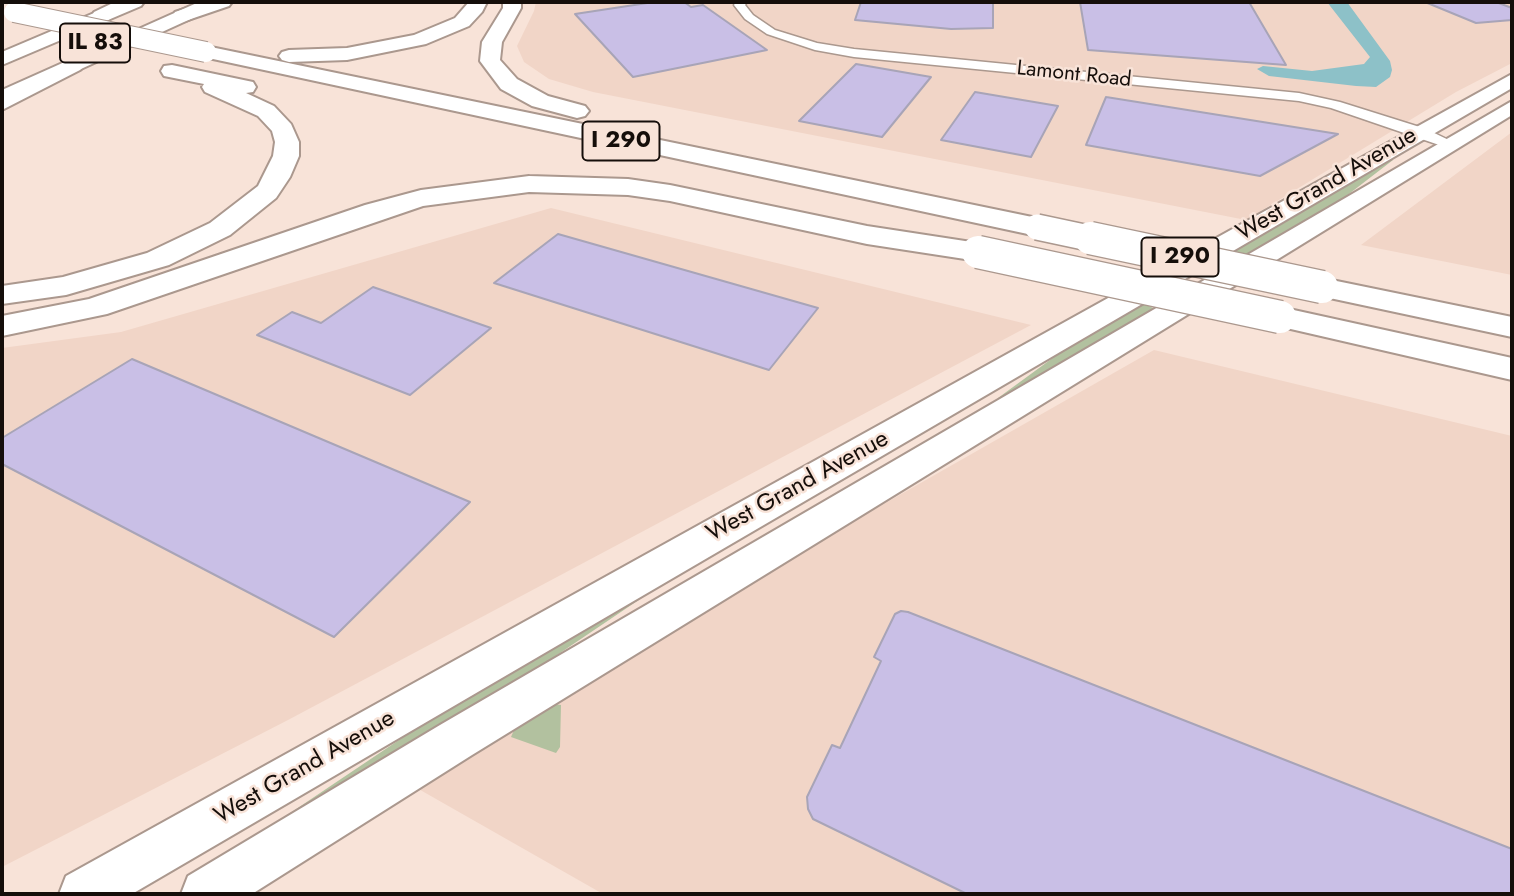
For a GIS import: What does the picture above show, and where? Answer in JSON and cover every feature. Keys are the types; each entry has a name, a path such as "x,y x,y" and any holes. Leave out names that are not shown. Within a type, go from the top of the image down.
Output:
{"highway":[{"path":"101,16 128,2"},
{"path":"2,59 135,2"},
{"name":"IL 83","path":"2,71 160,2"},
{"path":"2,101 185,9 212,2"},
{"path":"185,9 223,2"},
{"path":"206,52 309,56 388,48 446,30 471,15 478,2"},
{"path":"512,2 512,8 492,42 490,61 509,84 540,101 681,138 910,191 1037,227"},
{"name":"IL 83","path":"2,85 185,9"},
{"name":"I 290","path":"8,11 1512,327"},
{"path":"2,34 132,63"},
{"path":"2,295 66,286 158,259 220,229 267,192 286,156 287,142 277,120 251,103 165,70 278,94"},
{"name":"I 290","path":"584,161 978,252 1512,369"},
{"path":"2,326 96,307 375,211 421,198 529,184 628,187 670,193 867,235 978,252"}],"main road":[{"name":"West Grand Avenue","path":"206,894 1436,138 1512,80"},
{"name":"West Grand Avenue","path":"83,894 1436,138 1512,107"}],"street":[{"name":"Lamont Road","path":"744,2 739,5 749,17 771,32 815,46 854,53 1298,97 1335,105 1436,138"}],"shaded area":[{"path":"536,2 1512,2 1512,63 1456,92 1246,220 593,92 549,79 524,62 517,46"},
{"path":"1512,132 1512,275 1361,245"},
{"path":"551,208 1031,325 288,720 2,867 2,348 121,332"},
{"path":"1154,350 1512,436 1512,894 603,894 415,787 789,558"}],"green space":[{"path":"1390,159 1393,160 1345,197 1245,256 1231,251"},
{"path":"1143,303 1155,309 1002,401 998,398 1076,341"},
{"path":"648,588 652,591 480,707 256,836 472,691"},
{"path":"553,704 561,705 560,747 556,753 511,737 515,728"}],"water":[{"path":"1327,2 1347,2 1390,61 1390,77 1376,87 1269,76 1257,69 1263,66 1312,71 1364,64 1370,57"}],"building":[{"path":"654,2 684,2 691,7 703,5 767,50 633,77 575,14"},
{"path":"861,2 993,2 993,28 951,29 855,20"},
{"path":"1080,2 1249,2 1286,65 1088,50"},
{"path":"1425,2 1496,2 1512,8 1512,20 1476,23"},
{"path":"856,64 931,77 882,137 799,121"},
{"path":"975,92 1058,106 1031,157 941,140"},
{"path":"1106,97 1338,134 1260,176 1086,145"},
{"path":"558,234 818,308 769,370 494,283"},
{"path":"373,287 491,328 410,395 257,335 292,312 321,323"},
{"path":"132,359 470,502 334,637 2,464 2,438"},
{"path":"901,611 1512,849 1512,894 967,894 813,819 808,809 807,797 832,745 840,748 881,661 874,657 895,614"}]}
